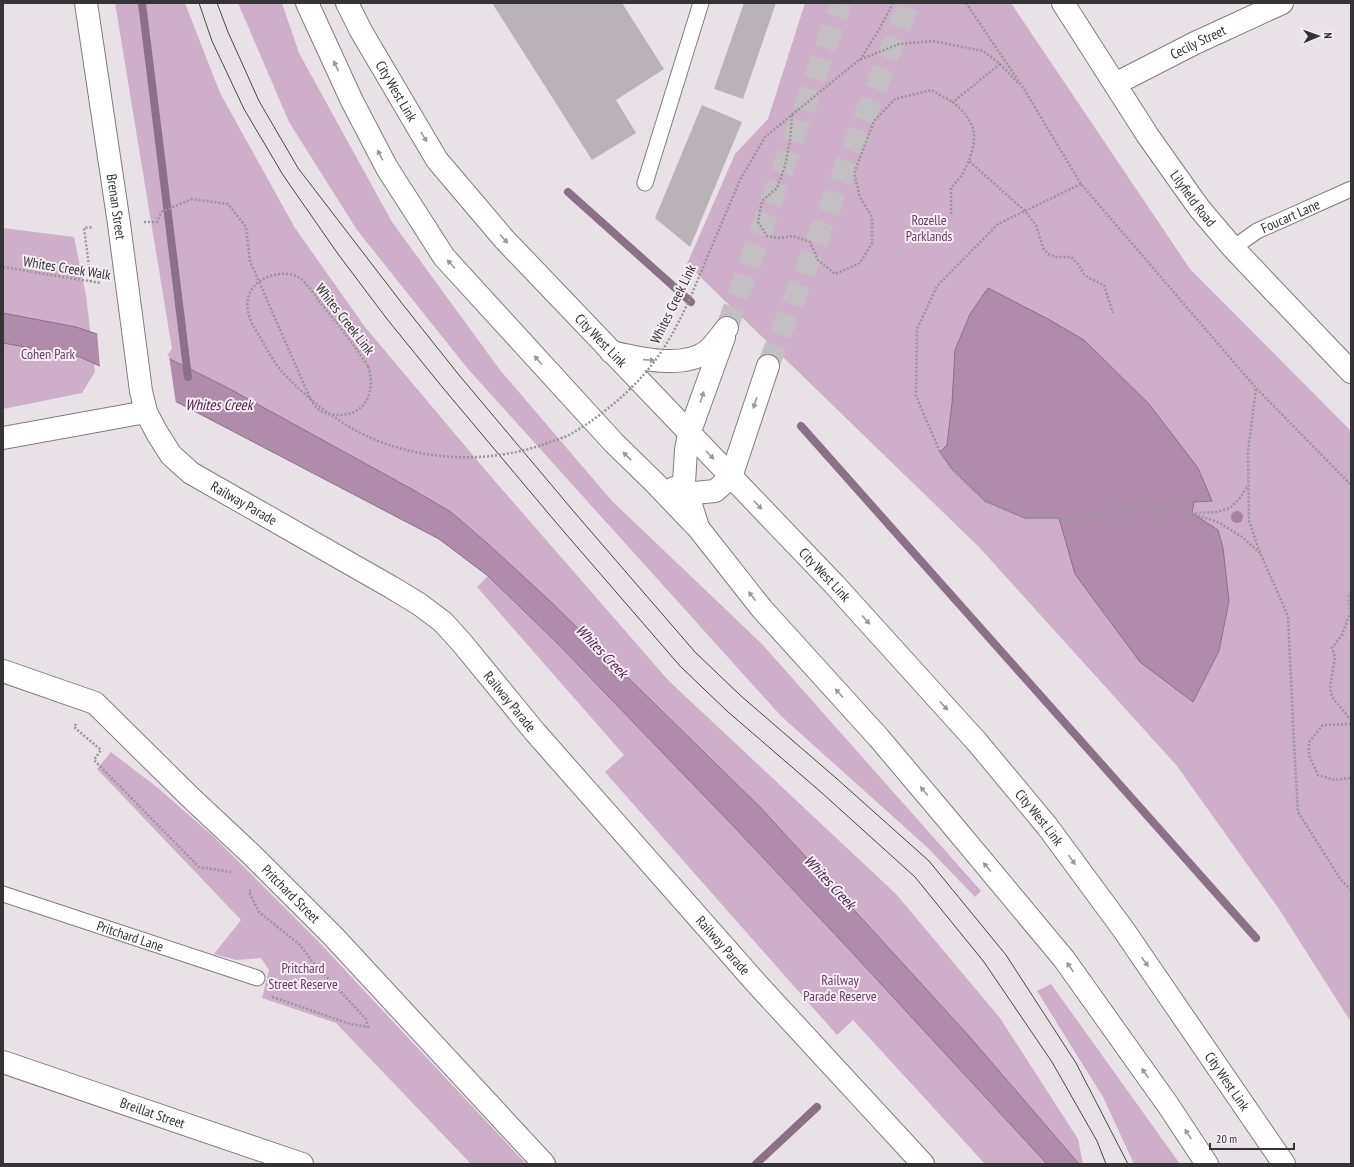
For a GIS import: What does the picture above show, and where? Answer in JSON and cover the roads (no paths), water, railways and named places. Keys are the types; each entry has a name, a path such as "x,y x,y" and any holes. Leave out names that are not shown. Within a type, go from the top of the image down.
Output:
{"main road":[{"name":"Brenan Street","path":"86,3 143,401"},
{"path":"307,3 352,101 387,168 444,257 614,443 699,529 762,609 879,738 1064,959 1168,1105 1207,1164"},
{"name":"City West Link","path":"347,3 360,31 437,160 504,239 834,584 977,742 1047,826 1123,930 1284,1164"},
{"name":"Lilyfield Road","path":"1063,3 1144,131 1199,208 1233,248 1349,367"},
{"name":"Cecily Street","path":"1115,84 1195,43 1282,3"},
{"path":"611,352 647,360 682,360 692,358 706,352 727,328 690,434 686,450 684,483 699,529"},
{"path":"655,483 695,493 715,491 731,477 768,366"},
{"path":"3,438 143,401"},
{"name":"Railway Parade","path":"143,401 157,433 171,455 191,473 391,587 419,604 443,622 462,643 534,732 757,984 923,1164"},
{"name":"Pritchard Street","path":"3,671 95,703 190,797 252,855 332,936 544,1164"},
{"name":"Breillat Street","path":"3,1062 302,1164"}],"lane":[{"path":"645,183 701,3"},
{"name":"Foucart Lane","path":"1233,248 1257,231 1351,189"},
{"name":"Pritchard Lane","path":"3,894 257,978"}],"water":[{"path":"988,288 1048,319 1084,340 1149,404 1198,468 1212,501 1194,502 1192,513 1218,530 1223,548 1229,601 1219,651 1193,702 1140,662 1075,574 1059,518 1025,518 985,501 952,469 940,452 947,445 952,403 955,350 970,314"},
{"name":"Whites Creek","path":"3,313 76,327 166,357 228,388 451,512 549,600 762,809 969,1036 1079,1164 1047,1164 737,830 557,643 488,576 439,539 173,400 80,357 3,343"}],"waterway":[{"path":"142,3 188,377"},
{"path":"568,192 691,302"},
{"path":"801,426 1256,938"},
{"path":"756,1164 817,1107"}],"tunnel":[{"path":"727,328 841,3"},
{"path":"768,366 909,3"}],"tram line":[{"path":"199,3 212,41 244,109 283,175 338,254 387,319 559,526 680,666 727,711 822,793 915,877 984,962 1052,1062 1097,1141 1106,1164"},
{"path":"217,3 228,32 259,101 298,168 404,306 459,375 575,513 695,652 741,696 929,861 1006,955 1076,1063 1128,1164"}],"park label":[{"name":"Rozelle Parklands","path":"929,228"},
{"name":"Cohen Park","path":"48,354"},
{"name":"Pritchard Street Reserve","path":"303,976"},
{"name":"Railway Parade Reserve","path":"840,988"}]}
